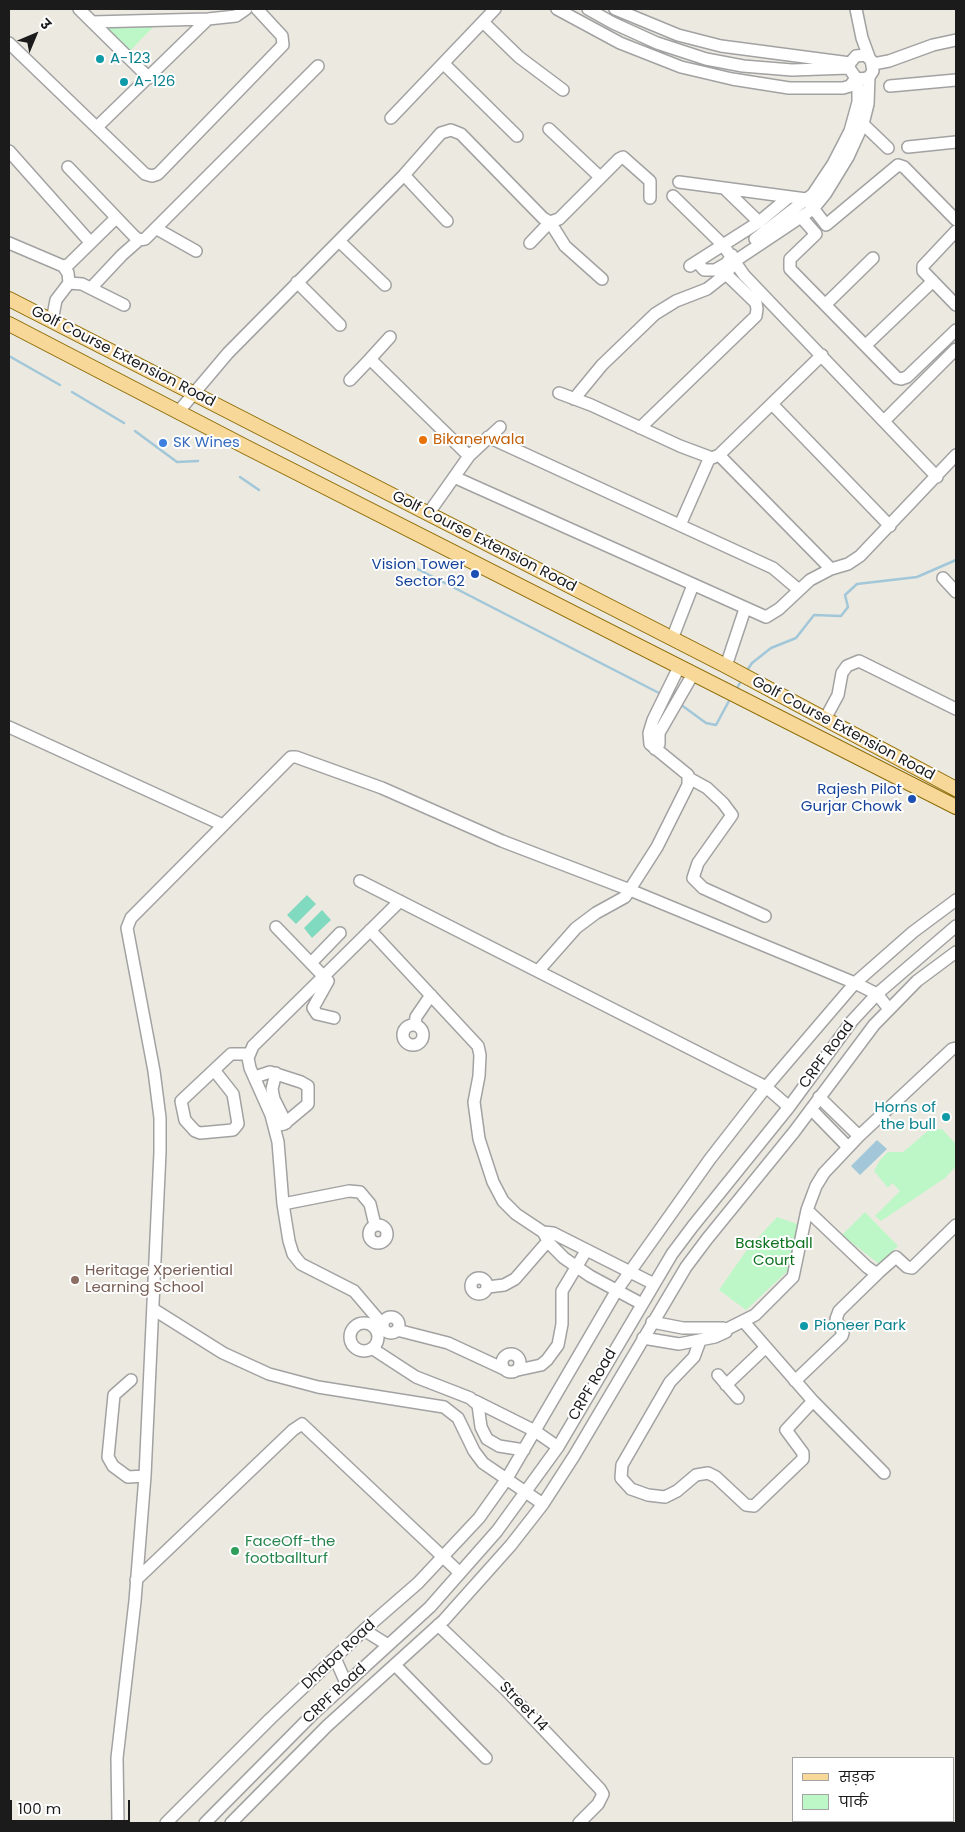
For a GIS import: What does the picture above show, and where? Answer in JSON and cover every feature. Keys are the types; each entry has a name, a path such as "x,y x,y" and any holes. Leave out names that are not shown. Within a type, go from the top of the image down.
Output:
{"main road":[{"name":"Golf Course Extension Road","path":"9,299 758,683 956,789"},
{"name":"Golf Course Extension Road","path":"9,324 956,807"},
{"path":"852,754 858,737"}],"street":[{"path":"79,9 149,78"},
{"path":"92,22 208,19 236,16 246,9"},
{"path":"9,43 145,174 152,176 158,174 283,45 282,36 257,9"},
{"path":"391,118 496,9"},
{"path":"557,9 620,44 680,67 732,79 789,88 843,88 850,86 856,78"},
{"path":"588,9 613,23 657,43 706,59 743,66 792,70 851,63 860,55 871,60 889,61 933,45 956,40"},
{"path":"615,9 678,35 721,46 851,63"},
{"path":"789,197 759,222 693,264 704,270 715,270 826,193 848,157 863,124 868,104 869,77 873,71 871,60 862,38 856,9"},
{"path":"97,127 208,19"},
{"path":"483,22 519,57 563,90"},
{"path":"574,399 594,373 656,314 676,301 707,289 726,274 732,258 802,217 850,131 858,102 856,78 851,63 862,38"},
{"path":"444,64 517,136"},
{"path":"91,288 101,280 122,255 157,229 318,66"},
{"path":"856,78 863,79 869,77"},
{"path":"890,86 956,80"},
{"path":"863,124 888,148"},
{"path":"549,129 600,177"},
{"path":"179,411 192,393 404,175 441,133 451,130 461,134 543,218 550,222 566,246 602,279"},
{"path":"908,147 956,142"},
{"path":"9,151 29,171 90,242"},
{"path":"530,243 550,222 559,219 600,177 623,157 650,181 650,198"},
{"path":"9,162 29,171"},
{"path":"956,220 904,167 898,165 816,234 790,258 789,264 790,269 897,378 907,377 956,330"},
{"path":"68,167 116,218 140,240"},
{"path":"404,175 447,221"},
{"path":"679,182 789,197 809,204 826,225"},
{"path":"725,189 759,222"},
{"path":"673,196 723,245 744,275 937,477"},
{"path":"802,217 816,234"},
{"path":"63,266 116,218"},
{"path":"157,229 196,252"},
{"path":"956,231 923,266 923,271 956,305"},
{"path":"339,241 385,285"},
{"path":"9,243 63,266 68,273 69,284 56,300 52,321"},
{"path":"826,304 874,258"},
{"path":"640,428 756,316 758,309 756,302 726,274"},
{"path":"866,345 932,280"},
{"path":"298,282 340,325"},
{"path":"69,284 82,284 124,305"},
{"path":"350,380 390,337"},
{"path":"884,421 956,349"},
{"path":"680,525 714,456 772,404 822,355"},
{"path":"370,359 469,456"},
{"path":"559,393 640,428 714,456 831,569"},
{"path":"772,404 890,526"},
{"path":"428,514 469,456 500,427"},
{"path":"488,437 773,568 799,590"},
{"path":"454,477 766,617 810,580 831,569 848,564 860,556 956,455"},
{"path":"943,578 956,592"},
{"path":"672,639 693,585"},
{"path":"732,670 745,609"},
{"path":"825,719 838,694 842,673 847,666 859,662 956,709"},
{"path":"679,667 653,720 650,744 689,778 706,788 723,803 732,815 698,863 693,878 703,888 766,916"},
{"path":"655,749 659,744 660,733 666,720 693,674"},
{"path":"9,727 224,825"},
{"path":"118,1823 117,1758 145,1476 160,1118 143,1007 128,928 131,918 291,757 296,756 382,788 502,841 630,890 855,983 877,994 889,1008"},
{"path":"538,972 576,928 596,913 619,902 630,890 658,847 689,778"},
{"path":"360,881 766,1088 789,1107"},
{"name":"Dhaba Road","path":"166,1823 270,1719 364,1630 418,1584 479,1518 506,1480 629,1272 669,1215 766,1088 855,983 913,932 956,900"},
{"path":"280,1124 250,1068 248,1054 253,1046 400,901"},
{"name":"CRPF Road","path":"205,1823 346,1683 430,1607 498,1532 561,1442 654,1284 693,1226 789,1107 852,1021 877,994 956,926"},
{"path":"276,927 328,982 313,1008 317,1014 334,1018"},
{"path":"370,930 478,1046 479,1069 474,1102 484,1159 497,1192 516,1214 545,1237 576,1266 642,1304"},
{"path":"311,963 340,933"},
{"path":"231,1823 324,1730 438,1625 511,1545 543,1504 580,1446 642,1338 702,1246 810,1109 858,1043 889,1008 917,981 956,952"},
{"path":"415,1025 416,1017 431,995"},
{"path":"642,1338 675,1343 700,1341 723,1334 726,1330 755,1315 793,1277 807,1210 816,1186 824,1173 859,1136 956,1048"},
{"path":"214,1070 233,1094 238,1124 233,1130 200,1133 195,1131 185,1120 181,1101 231,1054 248,1054"},
{"path":"255,1076 270,1072 276,1073 308,1086 310,1094 308,1104 280,1124"},
{"path":"276,1073 272,1089 280,1124 278,1142 283,1204 289,1241 297,1260 354,1291 387,1332 397,1330 448,1343 512,1372 540,1365 547,1360 558,1345 562,1324 562,1291 586,1250"},
{"path":"819,1097 859,1136"},
{"path":"810,1109 848,1147"},
{"path":"283,1204 349,1191 360,1192 370,1204 375,1225"},
{"path":"807,1210 867,1268 874,1272 879,1272"},
{"path":"795,1381 842,1336 843,1333 836,1319 839,1311 879,1272 896,1257 907,1267 912,1268 956,1225"},
{"path":"488,1287 504,1285 515,1278 545,1237 553,1233 654,1284"},
{"path":"153,1309 223,1353 269,1374 318,1387 444,1407 458,1418 475,1453 483,1463 543,1504"},
{"path":"652,1322 678,1327 726,1330"},
{"path":"744,1322 813,1401 884,1473"},
{"path":"675,1343 678,1327"},
{"path":"700,1341 694,1358 670,1382 622,1465 621,1478 631,1488 648,1495 665,1498 677,1491 696,1475 708,1474 716,1477 746,1505 754,1506 803,1458 803,1453 786,1430 813,1401"},
{"path":"726,1385 765,1348"},
{"path":"373,1349 416,1377 475,1401 561,1442 580,1446"},
{"path":"504,1369 503,1357 512,1353 520,1359 518,1370"},
{"path":"718,1375 738,1398"},
{"path":"131,1380 114,1394 108,1457 113,1466 128,1477 145,1476"},
{"path":"475,1401 487,1440 499,1446 524,1450"},
{"path":"136,1580 293,1430 302,1424 460,1573"},
{"name":"Street 14","path":"438,1625 506,1690 603,1794 598,1804 578,1823"},
{"path":"364,1630 388,1645"},
{"path":"335,1658 346,1683"},
{"path":"395,1665 486,1758"}],"green space":[{"path":"158,22 128,53 97,24"},
{"path":"307,895 316,904 296,924 287,915"},
{"path":"322,910 331,920 312,938 304,928"},
{"path":"942,1129 956,1144 956,1166 945,1178 881,1221 875,1216 900,1191 892,1183 888,1188 874,1171 880,1160 888,1152 903,1152 929,1130"},
{"path":"865,1212 898,1246 879,1264 842,1235"},
{"name":"Basketball Court","path":"777,1217 800,1225 795,1264 746,1310 719,1290 746,1251"}],"water":[{"path":"877,1140 887,1149 860,1175 851,1166"}],"waterway":[{"path":"9,356 60,385"},
{"path":"72,392 124,423"},
{"path":"135,431 177,462 198,461"},
{"path":"240,477 259,490"},
{"path":"746,672 752,663 771,648 796,638 814,615 841,616 848,607 845,595 857,584 917,577 956,560"},
{"path":"408,564 659,693"},
{"path":"736,690 742,679"},
{"path":"680,704 706,723 716,725 730,699"}],"place":[{"name":"A-123","path":"100,59"},
{"name":"A-126","path":"124,82"},
{"name":"Bikanerwala","path":"423,440"},
{"name":"SK Wines","path":"163,443"},
{"name":"Vision Tower Sector 62","path":"475,574"},
{"name":"Rajesh Pilot Gurjar Chowk","path":"912,799"},
{"name":"Horns of the bull","path":"946,1117"},
{"name":"Heritage Xperiential Learning School","path":"75,1280"},
{"name":"Pioneer Park","path":"804,1326"},
{"name":"FaceOff-the footballturf","path":"235,1551"}]}
